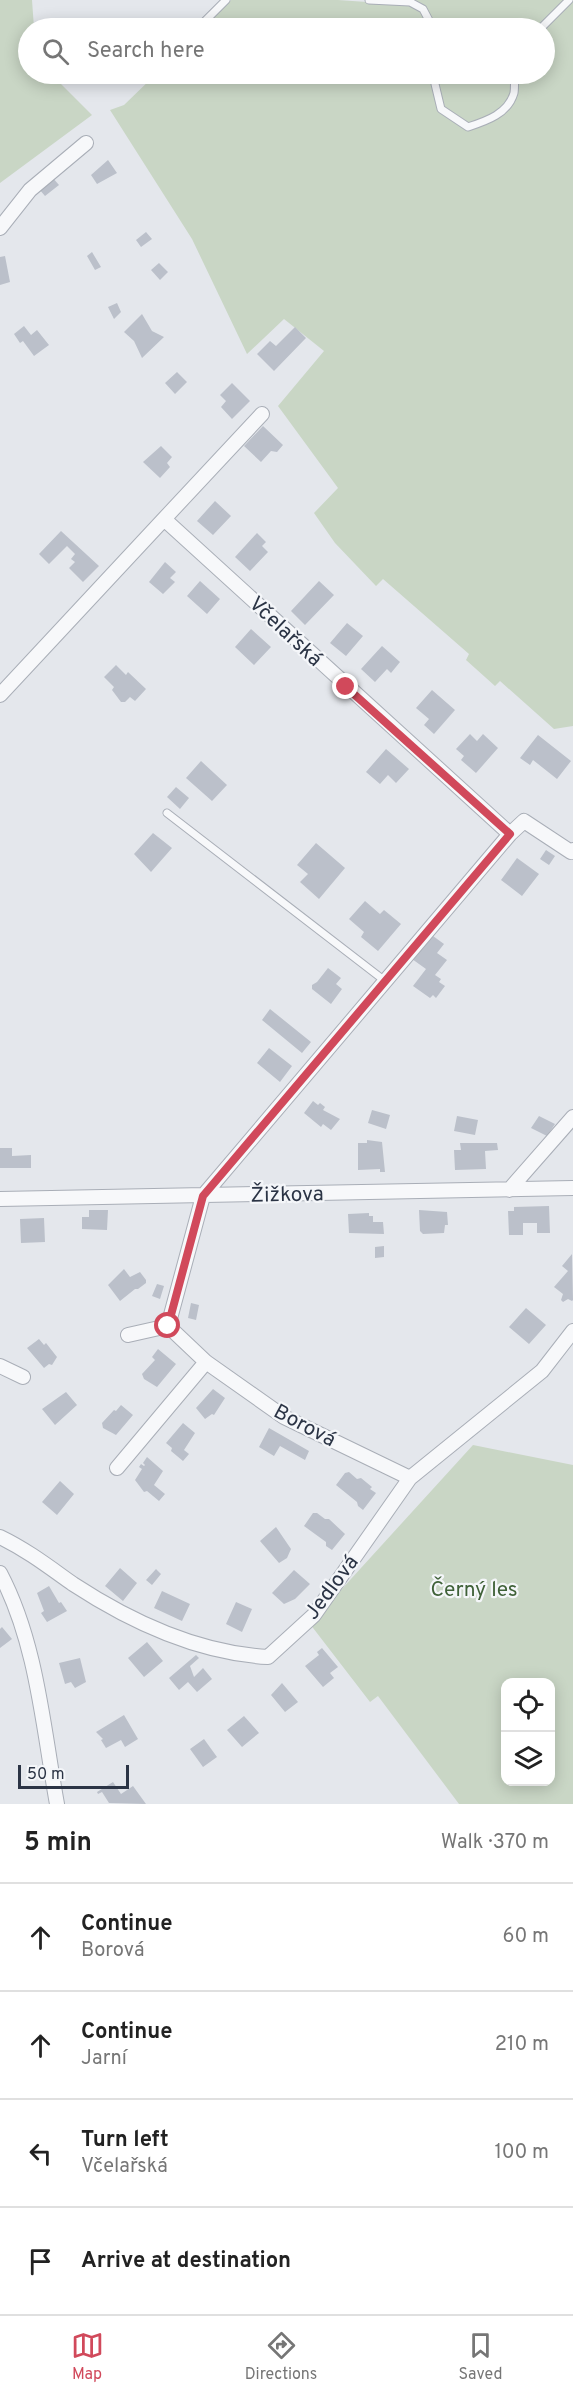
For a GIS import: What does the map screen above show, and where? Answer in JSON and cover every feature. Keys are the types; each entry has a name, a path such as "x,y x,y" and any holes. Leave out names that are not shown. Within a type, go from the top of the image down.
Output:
{"street":[{"path":"0,228 30,190 86,143"},
{"path":"0,695 262,414"},
{"name":"Včelařská","path":"164,519 510,834"},
{"path":"128,1335 168,1326 203,1196 510,834 524,821 571,852 573,850"},
{"path":"508,1190 573,1117"},
{"name":"Žižkova","path":"0,1199 573,1188"},
{"name":"Borová","path":"168,1326 206,1362 284,1417 410,1478"},
{"name":"Jedlová","path":"0,1538 26,1550 73,1584 116,1610 173,1637 246,1656 268,1657 314,1615 410,1478 542,1371 573,1331"},
{"path":"117,1468 206,1362"},
{"path":"0,1366 23,1377"},
{"path":"1,1578 21,1622 31,1661 57,1804"}],"lane":[{"path":"208,18 226,0"},
{"path":"369,0 410,2 423,9 428,18"},
{"path":"551,18 569,0"},
{"path":"435,84 441,109 468,128 493,118 508,105 514,92 514,84"},
{"path":"166,813 385,981"}],"green space":[{"path":"0,0 32,0 33,18 18,18 18,84 61,84 92,115 0,183"},
{"path":"231,0 367,2 370,0 573,0 573,726 554,729 500,681 495,686 466,660 469,654 383,579 376,586 335,543 314,513 338,488 278,406 324,351 284,319 247,354 192,239 110,110 124,105 146,84 555,84 555,18 212,18"},
{"name":"Černý les","path":"473,1445 573,1465 573,1804 459,1804 378,1696 370,1702 310,1624"}],"building":[{"path":"108,160 117,173 97,184 91,175"},
{"path":"52,177 59,185 45,196 39,189"},
{"path":"146,232 152,239 141,247 136,240"},
{"path":"92,252 101,267 95,270 87,256"},
{"path":"5,256 10,282 0,285 0,257"},
{"path":"159,263 168,272 160,280 151,270"},
{"path":"117,303 121,312 114,319 108,307"},
{"path":"142,314 152,331 164,337 142,358 134,341 124,332"},
{"path":"24,326 31,335 37,330 49,345 34,356 23,341 20,343 14,334"},
{"path":"295,327 306,338 274,371 257,354 270,341 276,346"},
{"path":"177,372 187,382 175,394 165,383"},
{"path":"232,383 250,401 232,419 221,407 226,401 220,395"},
{"path":"263,426 283,445 277,452 271,451 261,462 244,446"},
{"path":"161,446 172,457 167,463 170,467 160,478 143,462"},
{"path":"215,501 231,516 213,535 197,521"},
{"path":"61,531 99,566 83,582 69,568 75,562 71,559 75,554 67,546 49,564 39,554"},
{"path":"257,533 266,542 262,546 268,552 250,571 235,557"},
{"path":"165,562 176,572 170,578 175,582 163,594 149,582"},
{"path":"200,581 220,599 207,614 187,596"},
{"path":"319,581 334,595 305,625 291,611"},
{"path":"347,623 363,636 346,656 330,643"},
{"path":"251,629 271,647 254,665 235,647"},
{"path":"382,646 400,662 391,673 387,669 375,682 361,669"},
{"path":"116,665 126,675 128,672 146,689 135,701 130,697 125,702 121,702 112,690 114,687 104,677"},
{"path":"432,690 455,710 434,734 424,725 429,719 416,708"},
{"path":"470,734 477,741 483,734 498,748 476,773 461,760 464,756 456,749"},
{"path":"538,735 571,761 557,779 533,760 530,765 520,758"},
{"path":"386,749 409,769 396,783 388,775 380,784 366,772"},
{"path":"201,761 227,785 212,801 186,778"},
{"path":"176,787 189,798 180,809 167,797"},
{"path":"153,833 172,848 151,872 134,854"},
{"path":"316,843 345,868 319,899 300,882 308,874 297,865"},
{"path":"546,850 555,856 549,865 540,859"},
{"path":"517,858 539,874 522,896 501,880"},
{"path":"365,901 380,914 384,910 401,924 378,951 361,937 364,932 349,919"},
{"path":"433,936 444,944 437,953 447,960 435,975 445,986 436,998 433,995 430,998 413,986 426,969 412,959"},
{"path":"328,968 341,978 336,984 342,989 331,1004 312,989 312,985"},
{"path":"270,1009 311,1042 302,1053 262,1020"},
{"path":"269,1048 292,1066 280,1082 257,1063"},
{"path":"313,1101 318,1105 320,1103 325,1107 323,1110 340,1119 331,1130 323,1124 321,1127 304,1113"},
{"path":"372,1110 390,1115 386,1129 368,1123"},
{"path":"457,1116 478,1120 475,1135 454,1131"},
{"path":"539,1116 555,1124 547,1136 531,1128"},
{"path":"367,1140 382,1142 385,1172 380,1172 380,1169 358,1170 358,1143 367,1143"},
{"path":"460,1143 497,1143 498,1150 485,1151 486,1169 455,1170 454,1150 461,1150"},
{"path":"0,1148 12,1148 12,1156 31,1155 31,1168 0,1168"},
{"path":"549,1206 550,1233 537,1233 537,1223 523,1223 523,1235 509,1235 508,1211 514,1211 514,1207"},
{"path":"89,1210 108,1210 107,1230 82,1229 82,1217 89,1217"},
{"path":"419,1210 447,1212 448,1225 445,1225 444,1233 423,1234 420,1231"},
{"path":"369,1213 369,1216 373,1216 373,1222 383,1222 384,1234 349,1233 348,1214"},
{"path":"44,1218 45,1242 21,1243 20,1219"},
{"path":"384,1246 384,1257 375,1258 375,1247"},
{"path":"572,1254 573,1300 568,1299 563,1302 561,1300 563,1294 554,1287 568,1271 562,1266"},
{"path":"124,1269 130,1277 140,1272 146,1283 120,1301 108,1285"},
{"path":"157,1284 164,1286 160,1299 152,1296"},
{"path":"191,1303 199,1305 196,1320 188,1318"},
{"path":"526,1308 546,1325 529,1344 509,1327"},
{"path":"39,1339 44,1345 46,1343 57,1357 52,1365 49,1364 44,1368 27,1348"},
{"path":"158,1349 176,1364 157,1387 144,1379 142,1374 155,1360 152,1357"},
{"path":"213,1389 225,1398 214,1415 205,1419 196,1408"},
{"path":"66,1392 77,1405 55,1425 42,1409"},
{"path":"121,1405 133,1415 116,1435 103,1428 102,1423"},
{"path":"183,1423 195,1433 184,1450 189,1454 183,1461 171,1451 172,1448 166,1443"},
{"path":"269,1428 309,1451 305,1460 280,1446 274,1456 259,1447"},
{"path":"147,1457 163,1471 154,1485 165,1494 159,1501 147,1491 144,1492 135,1480 142,1469 139,1467 141,1464 145,1465 143,1463"},
{"path":"349,1472 357,1479 361,1478 376,1493 363,1510 336,1485 345,1473"},
{"path":"60,1481 74,1494 57,1515 42,1502"},
{"path":"313,1513 329,1519 345,1534 332,1550 326,1546 326,1542 304,1526"},
{"path":"276,1527 291,1549 287,1558 279,1563 260,1541"},
{"path":"120,1568 137,1583 123,1601 105,1586"},
{"path":"156,1569 161,1574 152,1585 146,1580"},
{"path":"294,1570 310,1584 295,1599 284,1604 272,1593"},
{"path":"49,1586 59,1603 61,1602 67,1611 47,1622 41,1613 44,1611 37,1593"},
{"path":"162,1591 190,1604 182,1621 154,1608"},
{"path":"236,1602 252,1609 242,1632 226,1624"},
{"path":"2,1627 12,1639 0,1648 0,1629"},
{"path":"147,1642 163,1661 144,1677 128,1658"},
{"path":"322,1648 338,1667 330,1673 334,1678 323,1687 305,1666 319,1655 317,1652"},
{"path":"196,1655 199,1658 190,1666 194,1677 203,1668 212,1679 197,1692 188,1682 179,1690 169,1678"},
{"path":"80,1658 86,1682 75,1688 71,1682 65,1684 59,1663"},
{"path":"282,1683 298,1702 285,1712 271,1695"},
{"path":"124,1715 138,1739 125,1747 121,1740 106,1748 101,1740 103,1739 96,1732"},
{"path":"244,1716 259,1733 242,1747 227,1730"},
{"path":"204,1739 217,1757 203,1767 190,1749"},
{"path":"113,1782 121,1794 133,1786 146,1804 109,1803 102,1792 98,1794 97,1792"}],"route":[{"path":"168,1326 203,1196 510,834 346,687"}]}
